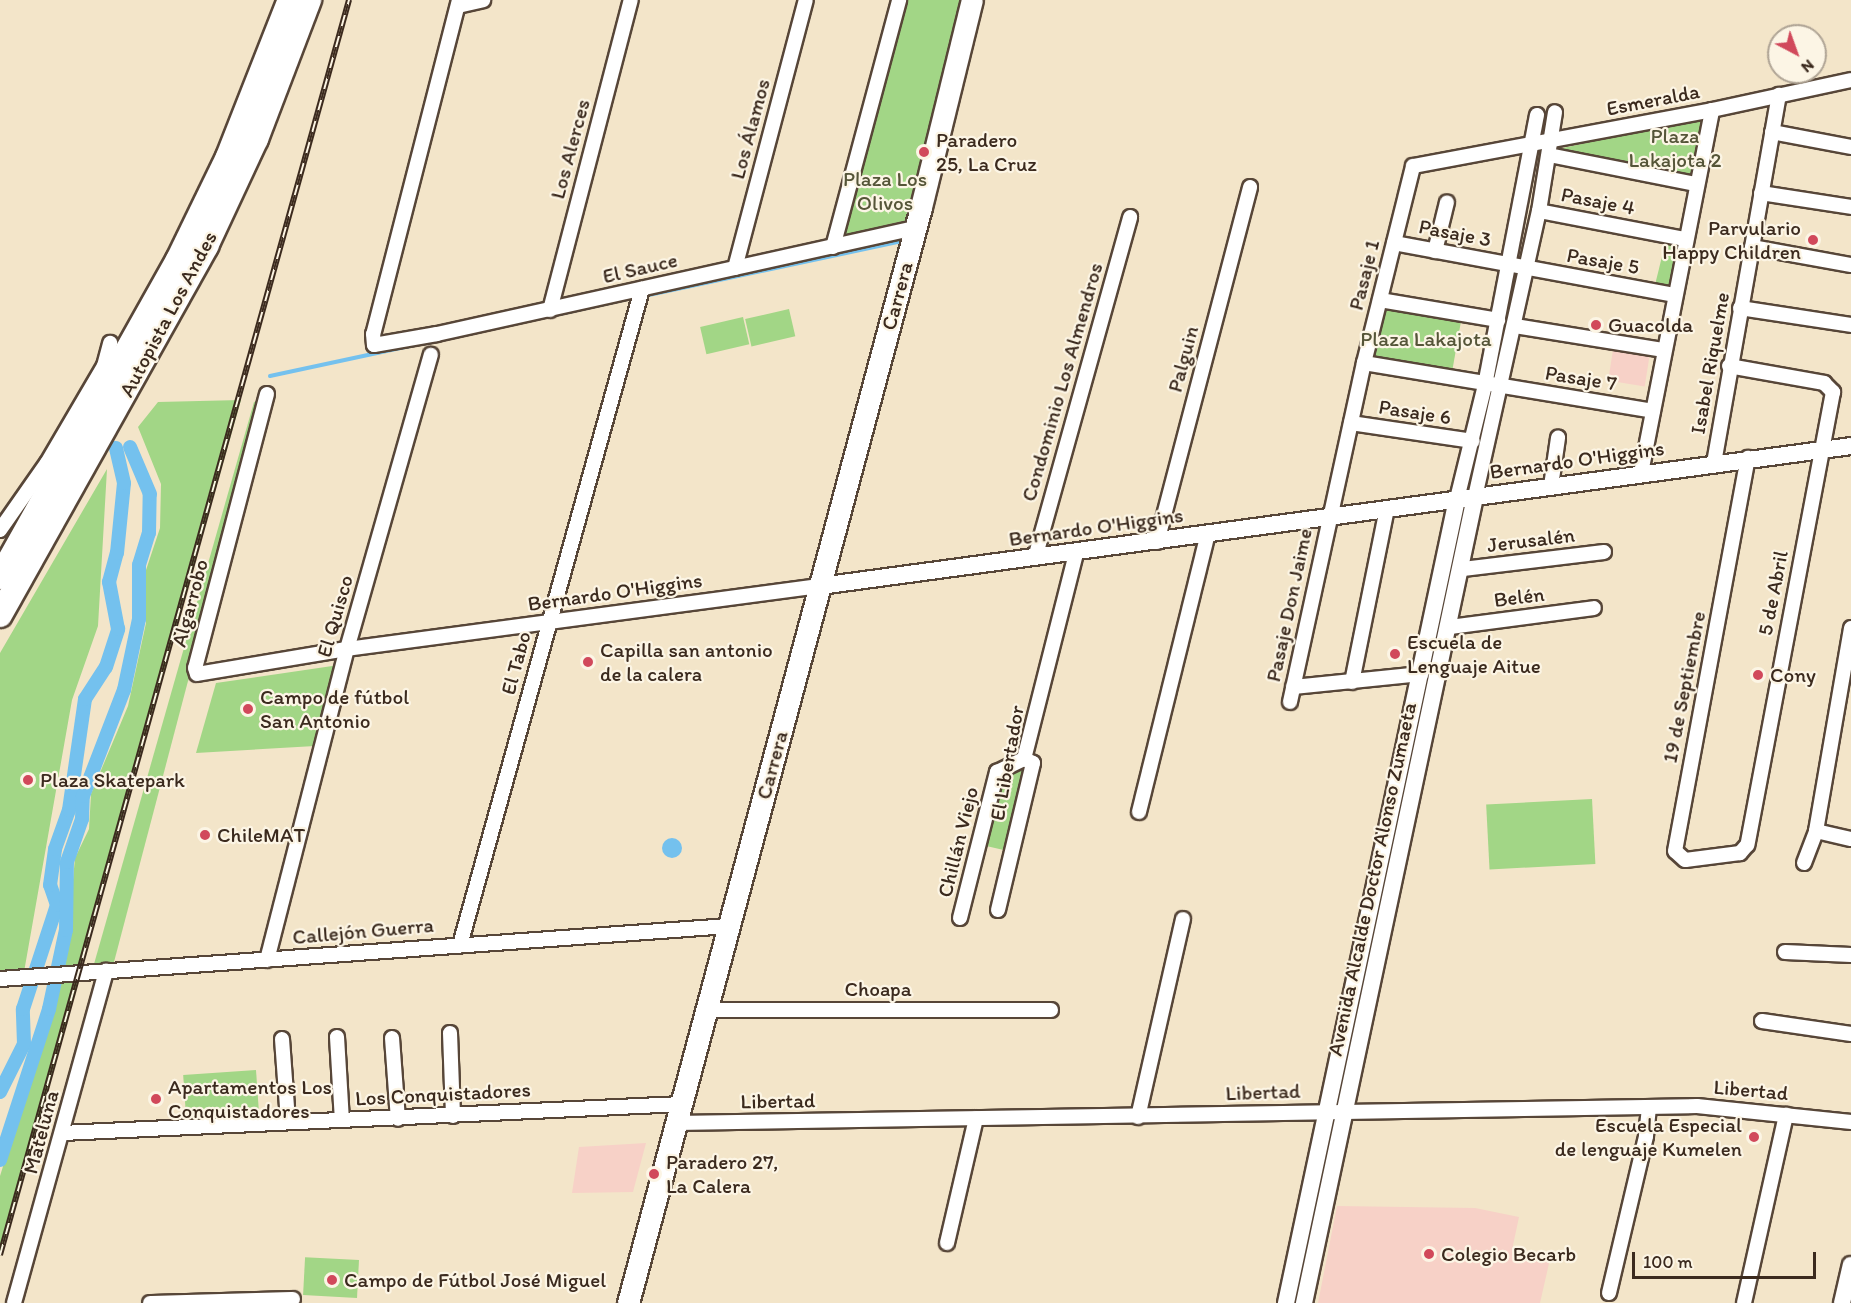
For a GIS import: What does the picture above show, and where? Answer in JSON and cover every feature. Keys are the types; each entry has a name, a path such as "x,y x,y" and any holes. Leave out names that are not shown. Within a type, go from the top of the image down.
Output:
{"highway":[{"name":"Autopista Los Andes","path":"0,577 183,250 228,157 290,0"},
{"name":"Autopista Los Andes","path":"0,615 206,246 256,139 309,0"}],"main road":[{"name":"Carrera","path":"628,1303 915,228 972,0"}],"street":[{"path":"459,3 483,0"},
{"name":"Los Alerces","path":"550,310 632,0"},
{"name":"Los Álamos","path":"735,268 806,0"},
{"path":"833,247 899,0"},
{"name":"El Sauce","path":"459,3 373,334 374,345 550,310 915,228"},
{"path":"1779,95 1851,80"},
{"name":"Esmeralda","path":"1534,142 1550,148 1779,95"},
{"name":"Isabel Riquelme","path":"1714,463 1729,366 1779,95"},
{"path":"1641,473 1712,110"},
{"name":"Avenida Alcalde Doctor Alonso Zumaeta","path":"1286,1303 1336,1111 1450,627 1475,497 1503,386 1525,268 1539,211 1555,112"},
{"name":"Avenida Alcalde Doctor Alonso Zumaeta","path":"1304,1303 1336,1111 1421,674 1457,499 1485,385 1538,115"},
{"path":"1772,132 1851,147"},
{"name":"Pasaje 1","path":"1330,516 1364,363 1413,166 1534,142"},
{"path":"1550,148 1696,184"},
{"name":"Palguin","path":"1157,542 1250,187"},
{"path":"1761,193 1851,207"},
{"path":"1435,251 1447,202"},
{"name":"Pasaje 4","path":"1539,211 1685,239"},
{"name":"Condominio Los Almendros","path":"1035,558 1130,217"},
{"name":"Pasaje 3","path":"1394,243 1525,268"},
{"path":"1752,247 1851,265"},
{"name":"Pasaje 5","path":"1525,268 1675,295"},
{"name":"El Tabo","path":"460,945 642,289"},
{"path":"1380,300 1498,320"},
{"path":"1740,308 1851,326"},
{"path":"1515,326 1664,350"},
{"path":"0,530 43,470 104,366 110,343"},
{"name":"El Quisco","path":"267,960 347,649 431,355"},
{"path":"1364,363 1485,385"},
{"name":"5 de Abril","path":"1729,366 1828,386 1833,392 1744,851"},
{"name":"Pasaje 7","path":"1485,385 1653,411"},
{"name":"Algarrobo","path":"267,394 195,673 347,649"},
{"name":"Pasaje 6","path":"1351,423 1473,441"},
{"path":"1551,486 1558,438"},
{"name":"Bernardo O'Higgins","path":"347,649 1076,554 1387,508 1851,446"},
{"name":"19 de Septiembre","path":"1744,851 1685,860 1675,851 1748,458"},
{"path":"1352,682 1387,508"},
{"name":"Pasaje Don Jaime","path":"1290,702 1330,516"},
{"path":"1139,812 1208,534"},
{"name":"Jerusalén","path":"1463,568 1604,552"},
{"name":"El Libertador","path":"998,910 1033,763 1024,759 1076,554"},
{"name":"Belén","path":"1450,627 1594,608"},
{"path":"1804,862 1816,831 1851,627"},
{"path":"1293,687 1421,674"},
{"name":"Chillán Viejo","path":"960,918 997,772 1024,759"},
{"path":"1816,831 1851,839"},
{"path":"1138,1117 1184,919"},
{"name":"Callejón Guerra","path":"0,979 729,926"},
{"path":"1785,952 1851,955"},
{"name":"Mateluna","path":"14,1303 106,971"},
{"name":"Choapa","path":"706,1010 1051,1010"},
{"path":"1762,1021 1851,1034"},
{"path":"450,1033 453,1116"},
{"path":"337,1037 342,1120"},
{"path":"392,1038 398,1119"},
{"path":"282,1040 288,1121"},
{"name":"Libertad","path":"679,1113 976,1118 1138,1117 1336,1111 1697,1106 1851,1122"},
{"path":"1609,1293 1646,1136 1649,1108"},
{"name":"Los Conquistadores","path":"62,1133 288,1121 679,1113"},
{"path":"1744,1303 1786,1114"},
{"path":"947,1242 976,1118"},
{"path":"1842,1303 1851,1265"},
{"path":"150,1303 293,1299"}],"shaded area":[{"path":"1613,350 1650,356 1645,386 1608,381"},
{"path":"646,1143 633,1192 572,1193 579,1147"},
{"name":"Colegio Becarb","path":"1337,1206 1475,1208 1519,1217 1512,1250 1550,1259 1540,1303 1318,1303"}],"green space":[{"name":"Plaza Los Olivos","path":"903,0 962,0 912,219 840,236"},
{"name":"Plaza Lakajota 2","path":"1704,117 1691,175 1561,151 1563,148"},
{"path":"1666,240 1682,243 1674,287 1655,285"},
{"name":"Plaza Lakajota","path":"1384,303 1462,317 1452,372 1374,358"},
{"path":"789,309 795,336 751,346 745,319"},
{"path":"743,317 749,344 706,354 700,327"},
{"path":"241,400 80,965 65,967 75,858 89,829 91,794 128,706 146,623 146,570 160,528 161,484 138,427 158,402"},
{"path":"262,400 114,962 94,964 254,402"},
{"name":"Plaza Skatepark","path":"107,469 98,626 72,700 24,972 0,974 0,653"},
{"path":"339,665 315,746 196,753 216,683"},
{"path":"1021,764 1029,766 1008,851 982,845 999,774"},
{"path":"1592,799 1595,864 1490,869 1486,805"},
{"path":"79,980 0,1256 0,1176 60,982"},
{"path":"256,1070 259,1113 186,1118 183,1075"},
{"name":"Campo de Fútbol José Miguel","path":"305,1257 359,1260 357,1298 303,1295"}],"water":[{"path":"672,838 679,841 682,848 679,855 672,858 665,855 662,848 665,841"}],"waterway":[{"path":"644,296 903,241"},
{"path":"550,316 636,297"},
{"path":"270,376 428,342"},
{"path":"0,1160 49,1009 66,930 67,862 82,819 83,796 124,690 139,619 139,565 149,533 150,494 130,447"},
{"path":"0,1092 24,1044 23,1009 57,905 50,885 55,849 69,810 85,699 106,667 118,629 109,582 117,553 124,483 116,448"}],"railway":[{"path":"0,1255 349,0"}],"place":[{"name":"Paradero 25, La Cruz","path":"924,152"},
{"name":"Parvulario Happy Children","path":"1813,240"},
{"name":"Guacolda","path":"1596,325"},
{"name":"Escuela de Lenguaje Aitue","path":"1395,654"},
{"name":"Capilla san antonio de la calera","path":"588,662"},
{"name":"Cony","path":"1758,675"},
{"name":"Campo de fútbol San Antonio","path":"248,709"},
{"name":"Plaza Skatepark","path":"28,780"},
{"name":"ChileMAT","path":"205,835"},
{"name":"Apartamentos Los Conquistadores","path":"156,1099"},
{"name":"Escuela Especial de lenguaje Kumelen","path":"1754,1137"},
{"name":"Paradero 27, La Calera","path":"654,1174"},
{"name":"Colegio Becarb","path":"1429,1254"},
{"name":"Campo de Fútbol José Miguel","path":"332,1280"}]}
